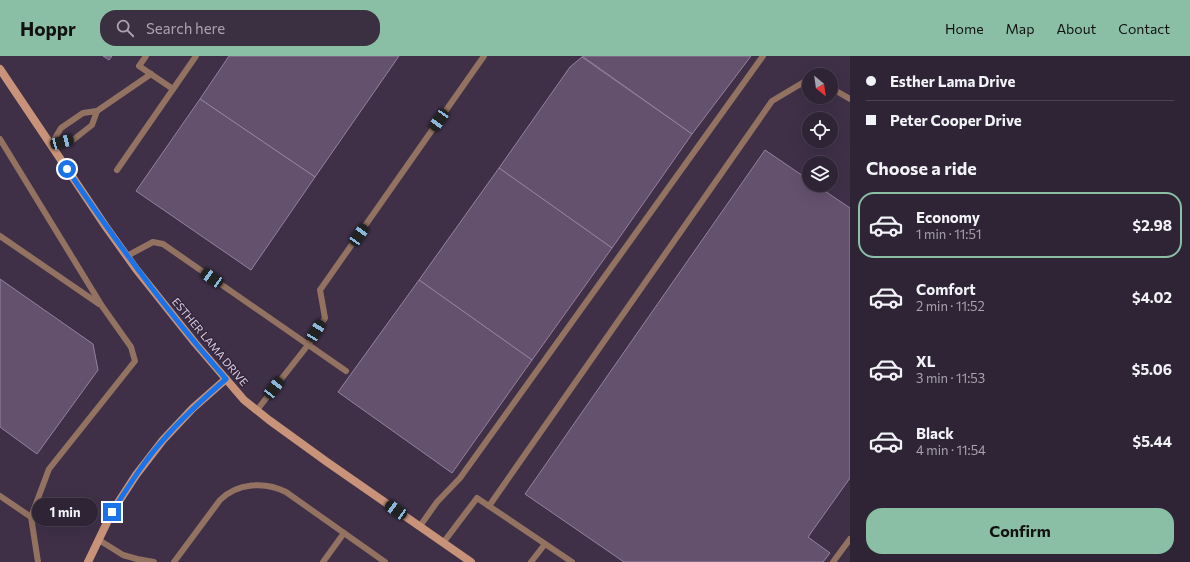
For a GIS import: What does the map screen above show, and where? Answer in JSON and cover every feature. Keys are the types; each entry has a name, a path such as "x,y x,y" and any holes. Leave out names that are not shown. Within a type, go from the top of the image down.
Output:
{"street":[{"name":"ESTHER LAMA DRIVE","path":"0,69 127,256 172,315 244,400 327,462 471,562"},
{"path":"88,562 112,512 136,475 163,440 193,408 226,379"}],"lane":[{"path":"146,56 139,66 173,89"},
{"path":"116,170 196,56"},
{"path":"257,410 308,345 325,318 320,290 484,56"},
{"path":"420,526 437,502 460,478 763,56"},
{"path":"51,145 61,128 83,113 97,112 151,74"},
{"path":"489,506 772,101 802,83"},
{"path":"838,92 850,99"},
{"path":"51,145 73,140 92,125 97,112"},
{"path":"0,139 102,306 131,347 135,361 49,469 31,517 38,562"},
{"path":"0,236 102,306"},
{"path":"127,256 153,242 163,244 346,371"},
{"path":"174,562 226,494 241,487 264,485 276,487 286,492 384,562"},
{"path":"0,496 31,517"},
{"path":"444,543 477,498 572,562"},
{"path":"324,562 344,533"},
{"path":"833,562 850,539"},
{"path":"99,540 123,555 154,562"},
{"path":"531,562 545,544"}],"building":[{"path":"103,56 112,56 109,60"},
{"path":"229,56 399,56 315,177 200,99"},
{"path":"582,56 751,56 692,134"},
{"path":"582,57 692,134 612,248 499,168 570,67"},
{"path":"200,99 315,177 251,270 136,191"},
{"path":"765,150 802,175 802,192 826,192 850,208 850,478 808,537 830,553 823,562 624,562 525,494"},
{"path":"499,168 612,248 532,360 419,280"},
{"path":"0,279 93,344 98,370 37,454 0,427"},
{"path":"419,280 532,360 452,473 338,392"}],"route":[{"path":"67,169 136,269 176,321 226,379 193,408 163,440 136,475 112,512"}]}
